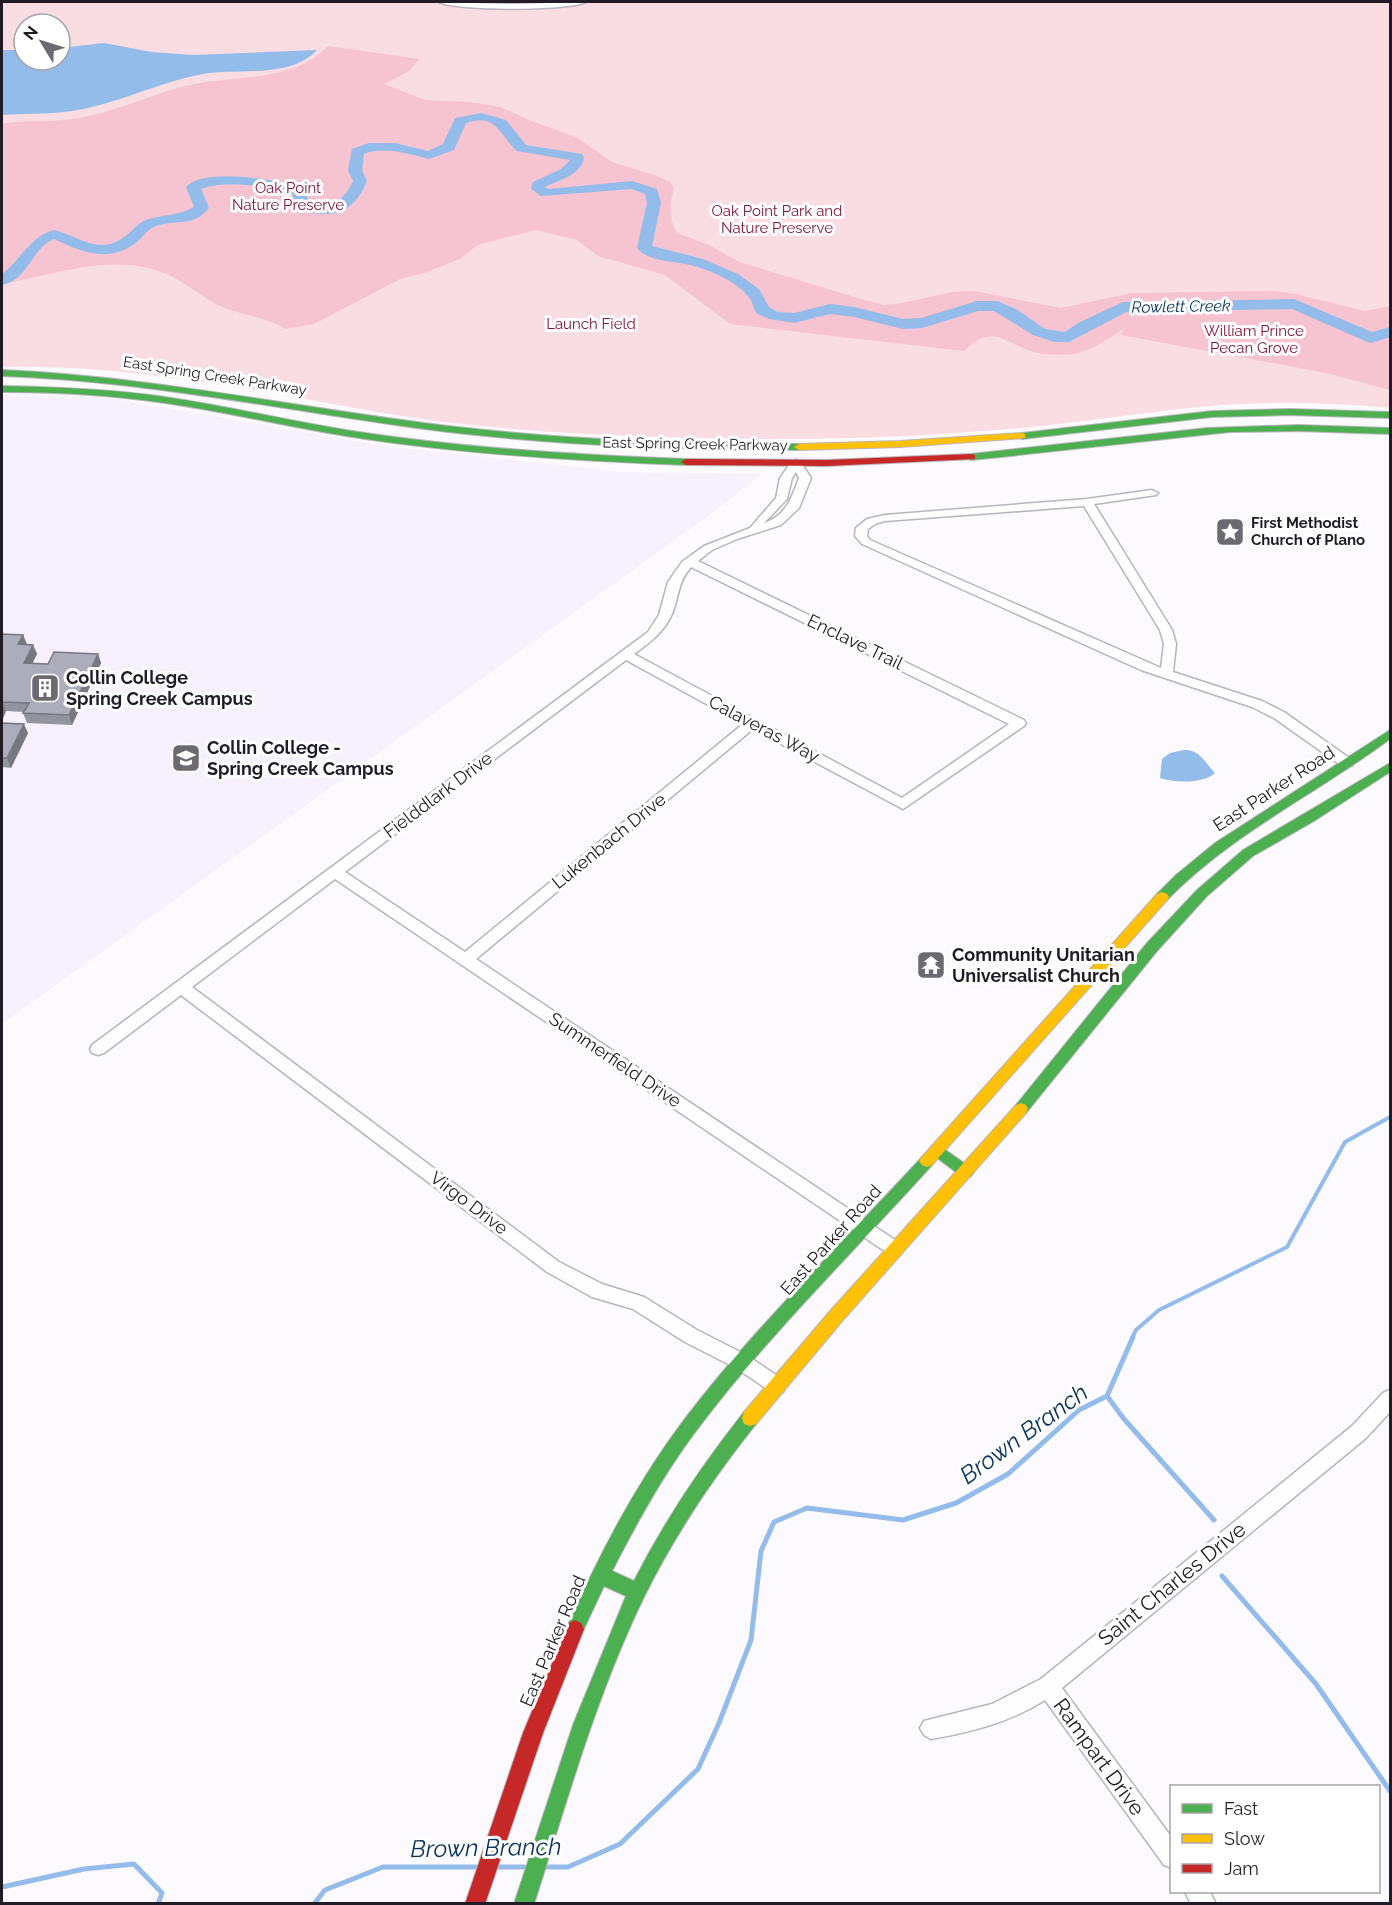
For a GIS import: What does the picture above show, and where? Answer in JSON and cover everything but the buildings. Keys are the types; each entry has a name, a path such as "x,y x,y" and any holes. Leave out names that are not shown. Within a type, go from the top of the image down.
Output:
{"main road":[{"name":"East Spring Creek Parkway","path":"2,373 130,379 395,422 530,438 676,446 794,448 979,439 1102,427 1182,416 1274,411 1390,416"},
{"name":"East Spring Creek Parkway","path":"2,389 94,392 189,403 307,427 512,452 628,460 796,463 957,458 1114,443 1207,431 1289,428 1390,431"},
{"path":"242,414 256,399"},
{"path":"1102,427 1114,443"},
{"path":"794,448 796,463"},
{"name":"East Parker Road","path":"476,1904 554,1678 601,1576 636,1509 670,1454 742,1362 937,1150 1000,1106 1041,1059 1111,955 1182,878 1230,836 1390,734"},
{"path":"1347,763 1371,779"},
{"name":"East Parker Road","path":"524,1904 595,1694 638,1591 694,1492 776,1386 895,1249 966,1172 1000,1106 1041,1059 1135,967 1204,891 1251,849 1311,817 1390,767"},
{"path":"1230,836 1251,849"},
{"path":"1182,878 1204,891"},
{"path":"1111,955 1135,967"},
{"path":"937,1150 966,1172"},
{"path":"601,1576 638,1591"}],"street":[{"path":"443,2 559,5 582,2"},
{"name":"Fielddlark Drive","path":"98,1049 652,635 665,615 674,582 686,565 708,548 777,523 793,508 805,478 796,463 786,478 781,499 754,530"},
{"path":"1152,493 1087,502 885,518 871,521 862,528 861,536 866,542 876,547 1144,667 1249,701 1280,715 1347,763"},
{"path":"1087,502 1167,630 1170,645 1167,673"},
{"name":"Enclave Trail","path":"691,562 1019,723 903,804"},
{"name":"Calaveras Way","path":"626,655 903,804"},
{"name":"Lukenbach Drive","path":"466,959 752,723"},
{"name":"Summerfield Drive","path":"335,872 895,1249"},
{"name":"Virgo Drive","path":"182,987 553,1267 598,1291 638,1303 742,1362 776,1386"},
{"name":"Saint Charles Drive","path":"931,1728 980,1721 1017,1706 1048,1686 1359,1432 1390,1399"},
{"name":"Rampart Drive","path":"1048,1686 1170,1854"}],"shaded area":[{"name":"Collin College - Spring Creek Campus","path":"2,395 94,397 164,407 384,446 622,472 762,474 711,514 2,1024"}],"green space":[{"name":"Oak Point Park and Nature Preserve","path":"2,2 1390,2 1390,408 1264,403 1222,405 1045,425 936,434 810,439 684,438 491,427 414,418 190,380 49,367 2,367"},
{"name":"Oak Point Nature Preserve","path":"328,46 419,59 409,71 384,84 425,100 471,102 500,107 576,137 612,162 670,182 674,188 671,217 677,233 709,245 739,262 884,305 953,292 974,291 1061,308 1132,293 1270,291 1291,293 1365,311 1390,306 1390,390 1326,373 1121,335 1125,328 1100,344 1079,353 1058,355 1034,352 999,337 991,336 974,342 964,351 730,324 665,275 598,256 577,240 536,230 477,245 460,259 427,272 400,279 314,324 285,329 216,304 175,278 149,268 128,265 86,267 2,284 2,124 79,118 106,112 185,86 280,72 297,67 314,58"}],"water":[{"path":"104,43 152,52 193,55 317,50 306,59 278,69 203,74 77,110 2,115 2,50 12,50 12,72 72,72 72,47"},
{"path":"1184,750 1198,754 1215,773 1210,777 1189,782 1160,778 1162,759 1170,753"}],"waterway":[{"name":"Rowlett Creek","path":"2,281 19,269 42,239 54,234 90,250 110,249 128,242 147,224 168,218 184,219 202,208 193,187 205,183 231,180 273,185 299,190 302,206 321,210 341,206 352,198 360,181 355,170 357,152 369,147 395,147 429,155 449,147 460,121 481,117 495,120 507,127 522,148 577,157 576,164 566,172 538,185 538,189 546,193 632,185 652,192 654,203 644,248 660,255 698,262 733,277 753,292 762,310 775,316 794,318 830,309 854,312 903,324 922,323 977,306 997,306 1039,332 1054,337 1069,337 1084,326 1123,307 1294,304 1371,338 1390,332"},
{"name":"Brown Branch","path":"1132,1338 1136,1330 1159,1310 1287,1247 1345,1142 1390,1117"},
{"name":"Brown Branch","path":"1107,1396 1133,1337"},
{"name":"Brown Branch","path":"547,1867 568,1867 620,1844 698,1769 719,1723 751,1640 761,1551 774,1522 807,1508 903,1520 956,1503 1008,1474 1079,1410 1107,1396"},
{"path":"1107,1396 1124,1419 1214,1520"},
{"path":"1222,1576 1316,1684 1390,1791"},
{"name":"Brown Branch","path":"2,1887 84,1869 134,1864 162,1893 158,1904"},
{"name":"Brown Branch","path":"314,1904 325,1890 383,1867 476,1867"},
{"name":"Brown Branch","path":"499,1867 524,1867"}],"traffic: fast":[{"path":"2,373 108,379 471,432 658,445 799,447"},
{"path":"2,389 145,397 352,434 435,445 560,456 686,462"},
{"path":"1022,436 1212,414 1289,412 1390,415"},
{"path":"971,457 1230,429 1298,428 1390,431"},
{"path":"1162,897 1180,878 1219,846 1260,818 1334,774 1390,734"},
{"path":"1021,1109 1152,947 1202,893 1248,853 1310,818 1390,767"},
{"path":"937,1150 966,1172"},
{"path":"575,1629 633,1512 686,1431 759,1342 927,1161"},
{"path":"524,1904 567,1769 599,1680 636,1594 668,1534 690,1500 750,1418"},
{"path":"601,1576 637,1591"}],"traffic: slow":[{"path":"799,447 900,444 1022,436"},
{"path":"927,1161 1162,897"},
{"path":"750,1418 837,1315 1021,1109"}],"traffic: jam":[{"path":"686,462 827,463 971,457"},
{"path":"475,1904 533,1733 575,1629"}],"place":[{"name":"First Methodist Church of Plano","path":"1230,532"},
{"name":"Collin College Spring Creek Campus","path":"45,688"},
{"name":"Collin College - Spring Creek Campus","path":"186,758"},
{"name":"Community Unitarian Universalist Church","path":"931,965"}],"park label":[{"name":"Launch Field","path":"591,324"},
{"name":"William Prince Pecan Grove","path":"1254,340"}]}
